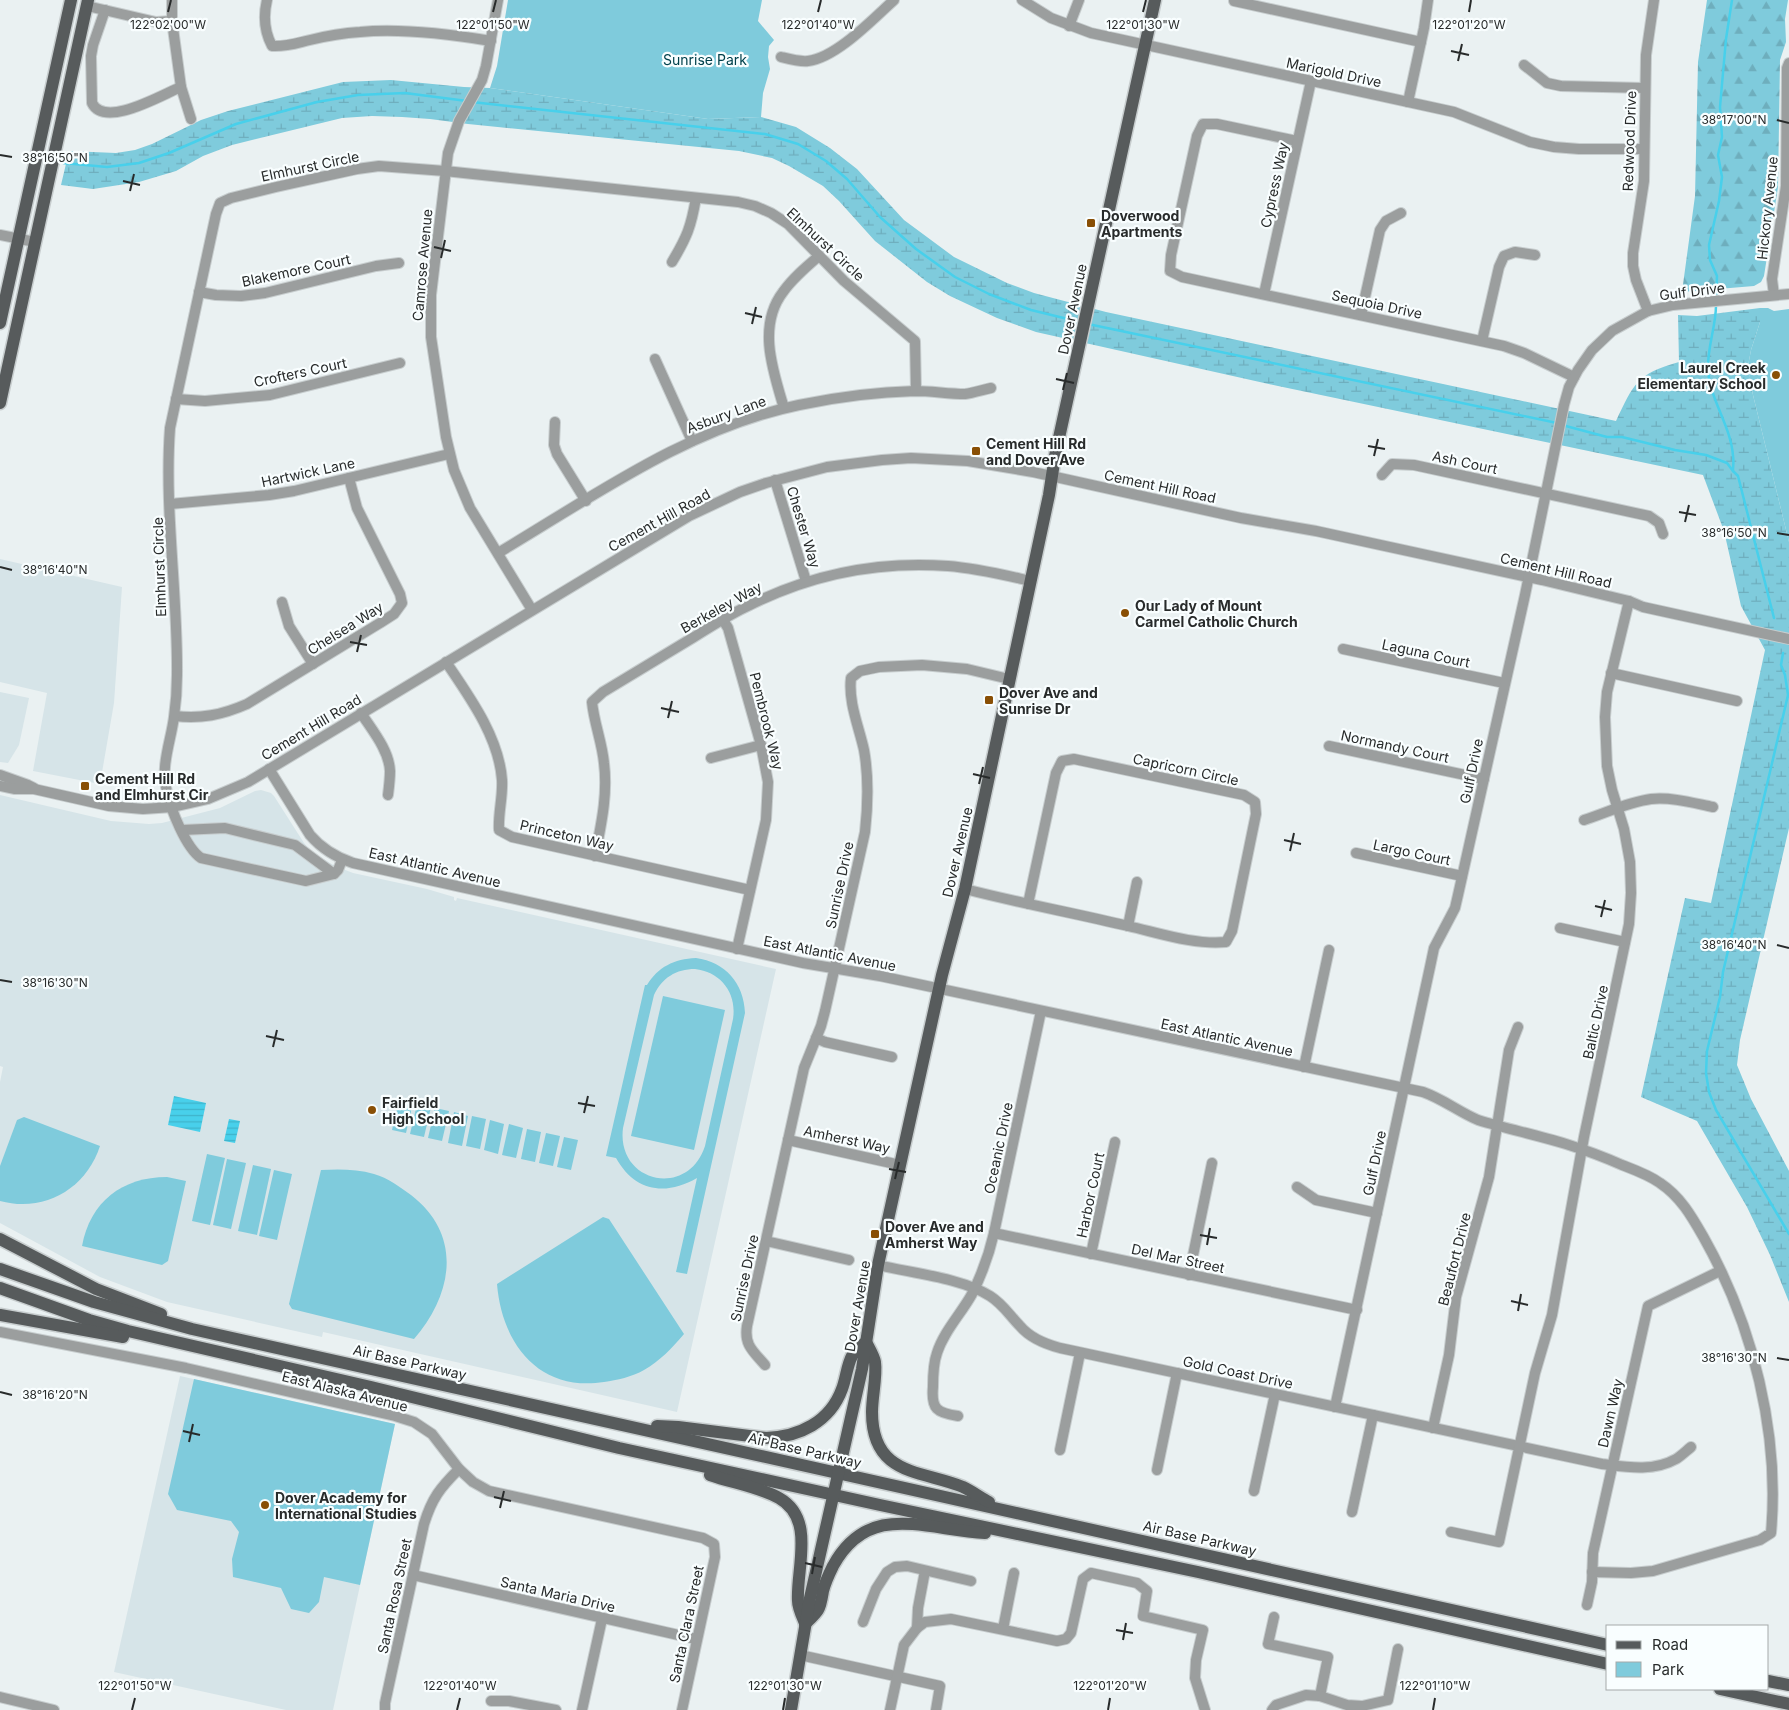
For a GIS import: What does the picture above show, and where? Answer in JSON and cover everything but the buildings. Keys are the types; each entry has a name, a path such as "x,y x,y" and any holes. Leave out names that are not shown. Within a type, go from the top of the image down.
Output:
{"main road":[{"path":"0,323 71,0"},
{"name":"Dover Avenue","path":"791,1710 805,1624 862,1369 878,1265 939,989 965,889 1084,322 1155,0"},
{"path":"0,403 87,3"},
{"path":"0,1238 89,1286 153,1310 192,1329"},
{"name":"Air Base Parkway","path":"0,1269 94,1302 192,1329 1606,1645"},
{"path":"0,1288 89,1320 188,1346 371,1387 620,1448 1018,1533 1606,1664"},
{"path":"0,1315 188,1346"},
{"path":"624,1425 678,1427 766,1438 780,1438 803,1431 815,1425 832,1408 842,1389 852,1356 866,1342 875,1362 873,1428 882,1450 899,1467 963,1487 1000,1509"},
{"path":"678,1461 701,1472 770,1494 780,1499 792,1510 802,1531 798,1603 805,1624 819,1609 828,1577 839,1557 850,1543 867,1531 885,1524 908,1523 961,1532 1018,1533"},
{"path":"1769,1681 1789,1685"},
{"path":"1725,1690 1789,1704"}],"street":[{"path":"172,0 172,21 182,87 190,119"},
{"path":"267,0 266,34 272,46 286,47 330,36 388,31 491,41"},
{"name":"Camrose Avenue","path":"498,0 486,66 477,90 459,120 448,153 430,317 431,337 449,454 461,490 532,610"},
{"name":"Marigold Drive","path":"1022,0 1051,18 1091,33 1454,112 1506,134 1554,148 1644,149"},
{"path":"1069,26 1079,0"},
{"path":"1408,102 1428,0"},
{"name":"Redwood Drive","path":"1648,311 1633,266 1633,253 1644,181 1646,55 1654,0"},
{"path":"1234,1 1421,42"},
{"path":"781,57 806,62 817,60 829,54 851,38 887,2"},
{"path":"87,3 105,10 156,22 172,21"},
{"path":"105,10 91,56 92,103 95,109 102,112 120,112 182,87"},
{"name":"Hickory Avenue","path":"1774,295 1772,279 1788,166 1787,68 1789,64"},
{"path":"1524,65 1546,83 1561,86 1645,88"},
{"name":"Cypress Way","path":"1264,294 1311,81"},
{"name":"Sequoia Drive","path":"1297,142 1217,124 1203,124 1197,136 1171,254 1170,271 1182,277 1514,348 1574,378"},
{"name":"Elmhurst Circle","path":"334,874 306,882 201,858 186,840 167,791 166,753 175,716 177,673 168,447 176,399 216,214 220,204 231,198 357,169 388,166 738,202 755,206 771,213 788,224 844,281 916,341 916,392"},
{"path":"672,262 686,240 691,226 696,198"},
{"path":"1362,315 1380,230 1386,221 1401,214"},
{"path":"0,235 35,242"},
{"path":"1482,341 1498,267 1504,256 1515,252 1535,255"},
{"path":"784,408 770,353 768,336 770,321 774,306 782,293 818,256"},
{"name":"Blakemore Court","path":"199,292 241,296 265,293 376,266 399,263"},
{"name":"Gulf Drive","path":"1336,1407 1434,948 1455,908 1566,396 1586,358 1605,337 1620,326 1648,311 1664,307 1789,294"},
{"path":"655,359 692,441"},
{"name":"Crofters Court","path":"176,399 205,401 270,395 400,363"},
{"name":"Asbury Lane","path":"498,553 655,460 692,441 742,421 784,408 856,395 916,392 966,394 991,388"},
{"path":"555,422 554,445 557,454 586,500"},
{"name":"Hartwick Lane","path":"170,504 294,491 449,454"},
{"name":"Cement Hill Road","path":"0,786 15,789 34,789 109,806 143,809 173,807 208,799 248,782 689,516 740,492 775,480 805,471 855,462 911,458 968,461 996,465 1528,577 1628,601 1643,607 1789,639"},
{"name":"Ash Court","path":"1382,475 1392,464 1414,466 1545,494"},
{"name":"Chelsea Way","path":"175,716 202,718 232,711 247,704 394,614 402,603 400,594 357,508 349,478"},
{"name":"Chester Way","path":"775,480 806,582"},
{"path":"1545,494 1650,516 1659,523 1663,534"},
{"name":"Berkeley Way","path":"595,856 604,812 605,788 601,741 592,702 603,692 749,605 806,582 862,569 923,565 950,566 1030,581"},
{"name":"Baltic Drive","path":"1451,1532 1499,1542 1535,1373 1552,1314 1582,1150 1625,942 1630,909 1631,878 1627,845 1608,766 1605,741 1607,692 1628,601"},
{"path":"282,602 289,626 312,664"},
{"name":"Pembrook Way","path":"722,620 728,630 761,746 765,764 768,800 766,820 737,949"},
{"name":"Laguna Court","path":"1343,649 1504,683"},
{"name":"Princeton Way","path":"446,662 494,743 500,761 502,797 498,817 499,830 512,837 750,890"},
{"name":"Sunrise Drive","path":"764,1365 748,1345 746,1336 804,1068 821,1026 835,969 861,850 868,806 868,781 864,753 850,692 851,678 860,671 879,667 922,665 967,669 1009,678"},
{"path":"1611,673 1737,701"},
{"path":"361,713 384,749 388,761 390,772 388,795"},
{"path":"711,758 761,746"},
{"name":"Normandy Court","path":"1329,746 1484,779"},
{"name":"Capricorn Circle","path":"965,889 1028,904 1210,943 1226,942 1232,930 1256,814 1255,802 1244,795 1074,759 1062,761 1056,772 1028,904"},
{"name":"East Atlantic Avenue","path":"269,768 310,835 319,845 342,860 737,949 939,989 1404,1088 1437,1097 1466,1115 1497,1126 1565,1144 1646,1175 1659,1182 1673,1192 1685,1206 1720,1270 1744,1329 1763,1400 1768,1436 1771,1473 1771,1533 1760,1540 1652,1571 1631,1573 1592,1572"},
{"name":"Cement Hill Road","path":"0,775 34,789"},
{"path":"1584,820 1633,803 1652,799 1666,799 1713,807"},
{"path":"182,830 225,828 295,845 334,874 342,860"},
{"name":"Largo Court","path":"1356,853 1462,876"},
{"path":"1128,926 1137,882"},
{"path":"1560,928 1625,942"},
{"path":"1304,1067 1329,950"},
{"name":"Oceanic Drive","path":"958,1416 944,1414 937,1410 933,1402 934,1369 937,1353 986,1264 1041,1011"},
{"name":"Beaufort Drive","path":"1433,1428 1448,1355 1456,1297 1485,1196 1509,1050 1518,1028"},
{"path":"816,1038 825,1042 892,1057"},
{"name":"Amherst Way","path":"788,1140 900,1165"},
{"name":"Harbor Court","path":"1091,1254 1115,1142"},
{"path":"1189,1275 1212,1162"},
{"path":"1297,1186 1316,1200 1377,1213"},
{"name":"Del Mar Street","path":"994,1233 1357,1310"},
{"path":"766,1241 848,1260"},
{"name":"Gold Coast Drive","path":"878,1265 974,1288 1002,1305 1021,1328 1034,1338 1045,1344 1080,1353 1612,1465 1638,1468 1652,1466 1675,1459 1691,1447"},
{"name":"Dawn Way","path":"1587,1605 1594,1554 1612,1465 1648,1306 1720,1270"},
{"name":"East Alaska Avenue","path":"0,1332 186,1368 395,1416 414,1422 432,1434 459,1469 473,1482 489,1491 703,1538 714,1544"},
{"path":"1060,1450 1080,1353"},
{"path":"1157,1470 1177,1374"},
{"path":"1254,1492 1275,1394"},
{"path":"1352,1512 1372,1415"},
{"name":"Santa Rosa Street","path":"386,1710 424,1524 431,1503 441,1487 459,1469"},
{"name":"Santa Clara Street","path":"682,1710 715,1557 714,1544"},
{"path":"863,1622 876,1589 887,1572 895,1567 907,1566 971,1581"},
{"path":"916,1628 926,1571"},
{"path":"890,1710 904,1645 916,1628 925,1622 951,1619 1057,1640 1066,1639 1071,1633 1083,1580 1091,1573 1137,1583 1147,1591 1143,1616 1203,1630 1196,1660 1195,1678 1205,1710"},
{"path":"1003,1629 1014,1574"},
{"name":"Santa Maria Drive","path":"413,1575 696,1639"},
{"path":"1274,1617 1268,1644 1328,1657 1320,1696"},
{"path":"582,1710 602,1619"},
{"path":"1272,1710 1276,1705 1306,1695 1320,1696 1347,1705 1362,1706 1388,1700 1398,1649"},
{"path":"800,1656 940,1686 936,1710"},
{"path":"0,1697 54,1710"},
{"path":"491,1701 509,1701 556,1710"}],"shaded area":[{"path":"0,559 122,587 114,703 100,784 33,771 47,693 0,682"},
{"path":"0,692 29,698 19,745 8,763 0,762"},
{"name":"Fairfield High School","path":"261,790 274,796 304,843 312,852 335,866 353,873 427,889 454,897 456,901 457,898 776,969 677,1412 323,1332 322,1337 167,1302 100,1277 0,1223 0,1082 3,1067 0,1066 0,795 111,821 149,824 162,823 220,808"},
{"path":"174,1096 206,1103 200,1132 168,1125"},
{"path":"229,1119 240,1121 235,1143 224,1141"},
{"name":"Dover Academy for International Studies","path":"180,1376 395,1424 333,1710 286,1710 114,1672"}],"green space":[{"name":"Sunrise Park","path":"508,0 762,0 758,21 774,40 769,46 770,69 763,93 761,117 708,119 490,88 497,66"},
{"path":"1707,0 1788,0 1785,19 1786,42 1780,60 1778,187 1764,276 1761,282 1754,286 1682,292 1695,196 1698,62"},
{"path":"391,80 490,88 708,119 761,117 796,127 830,148 857,169 904,220 954,257 1007,283 1034,293 1106,312 1616,421 1627,398 1638,382 1654,371 1679,362 1678,315 1697,316 1760,308 1760,322 1748,366 1753,395 1789,542 1789,828 1740,1040 1737,1065 1751,1099 1789,1171 1789,1302 1770,1255 1747,1207 1697,1121 1641,1097 1685,898 1711,903 1765,650 1741,606 1724,531 1703,475 1278,386 1036,332 997,318 950,296 927,282 875,241 823,186 772,158 739,151 430,119 372,116 342,118 232,145 203,156 176,171 139,182 93,189 61,185 69,151 116,153 135,150 152,144 201,120 228,111 343,82"},
{"path":"1760,308 1768,308 1774,311 1789,309 1789,542 1753,395 1748,366 1760,322"},
{"path":"688,959 706,960 724,969 737,983 744,1002 745,1013 687,1274 676,1272 697,1178 674,1187 652,1188 632,1178 616,1158 606,1156 645,985 667,965","holes":["688,969 704,971 720,979 725,985 730,993 734,1010 705,1146 696,1163 684,1173 670,1178 655,1178 641,1172 630,1161 624,1147 623,1128 654,995 665,979 676,973"]},
{"path":"663,996 725,1010 694,1150 631,1136"},
{"path":"399,1100 413,1103 406,1133 392,1130"},
{"path":"417,1104 431,1107 424,1137 410,1134"},
{"path":"435,1108 449,1111 442,1141 428,1138"},
{"path":"454,1112 468,1116 462,1146 448,1143"},
{"path":"472,1116 486,1119 480,1149 466,1146"},
{"path":"24,1117 100,1146 85,1174 61,1194 32,1204 16,1204 0,1201 0,1166 17,1120"},
{"path":"490,1120 504,1124 498,1154 484,1150"},
{"path":"509,1124 523,1128 516,1158 502,1155"},
{"path":"527,1129 541,1132 535,1162 521,1159"},
{"path":"546,1133 560,1136 553,1166 539,1163"},
{"path":"564,1137 578,1140 571,1170 557,1167"},
{"path":"207,1154 225,1158 210,1225 192,1221"},
{"path":"227,1159 246,1163 231,1229 213,1225"},
{"path":"253,1165 271,1169 257,1235 238,1231"},
{"path":"274,1170 292,1174 277,1240 259,1236"},
{"path":"321,1170 355,1170 368,1172 384,1178 411,1195 428,1211 439,1228 445,1246 447,1265 444,1284 427,1322 414,1339 292,1309 289,1304"},
{"path":"167,1177 186,1181 168,1261 162,1265 82,1246 92,1217 111,1195 122,1187 136,1182 151,1178"},
{"path":"603,1217 609,1219 684,1334 661,1358 635,1375 604,1382 581,1383 561,1379 543,1371 528,1359 516,1344 507,1326 500,1306 497,1284"},
{"path":"194,1379 395,1424 360,1585 324,1577 319,1602 309,1613 291,1609 281,1588 233,1577 232,1559 239,1532 231,1521 177,1510 168,1494"}],"waterway":[{"path":"1716,299 1717,276 1710,260 1709,245 1719,201 1722,177 1718,155 1722,137 1720,107 1726,39 1732,0"},
{"path":"63,163 107,167 139,163 169,153 236,124 317,102 358,95 405,93 467,101"},
{"path":"472,102 765,134 798,144 826,161 847,179 880,217 916,249 955,277 989,294 1031,310 1080,322"},
{"path":"1716,305 1708,362 1712,392 1729,434 1733,471 1738,476 1774,618"},
{"path":"1088,324 1557,423"},
{"path":"1562,425 1607,437 1622,437 1675,450 1706,455 1727,463 1733,471"},
{"path":"1783,653 1781,665 1785,675 1788,695 1723,972 1720,997 1707,1051 1706,1073 1709,1092 1716,1110 1789,1234"}],"place":[{"name":"Doverwood Apartments","path":"1091,223"},
{"name":"Laurel Creek Elementary School","path":"1776,375"},
{"name":"Cement Hill Rd and Dover Ave","path":"976,451"},
{"name":"Our Lady of Mount Carmel Catholic Church","path":"1125,613"},
{"name":"Dover Ave and Sunrise Dr","path":"989,700"},
{"name":"Cement Hill Rd and Elmhurst Cir","path":"85,786"},
{"name":"Fairfield High School","path":"372,1110"},
{"name":"Dover Ave and Amherst Way","path":"875,1234"},
{"name":"Dover Academy for International Studies","path":"265,1505"}]}
